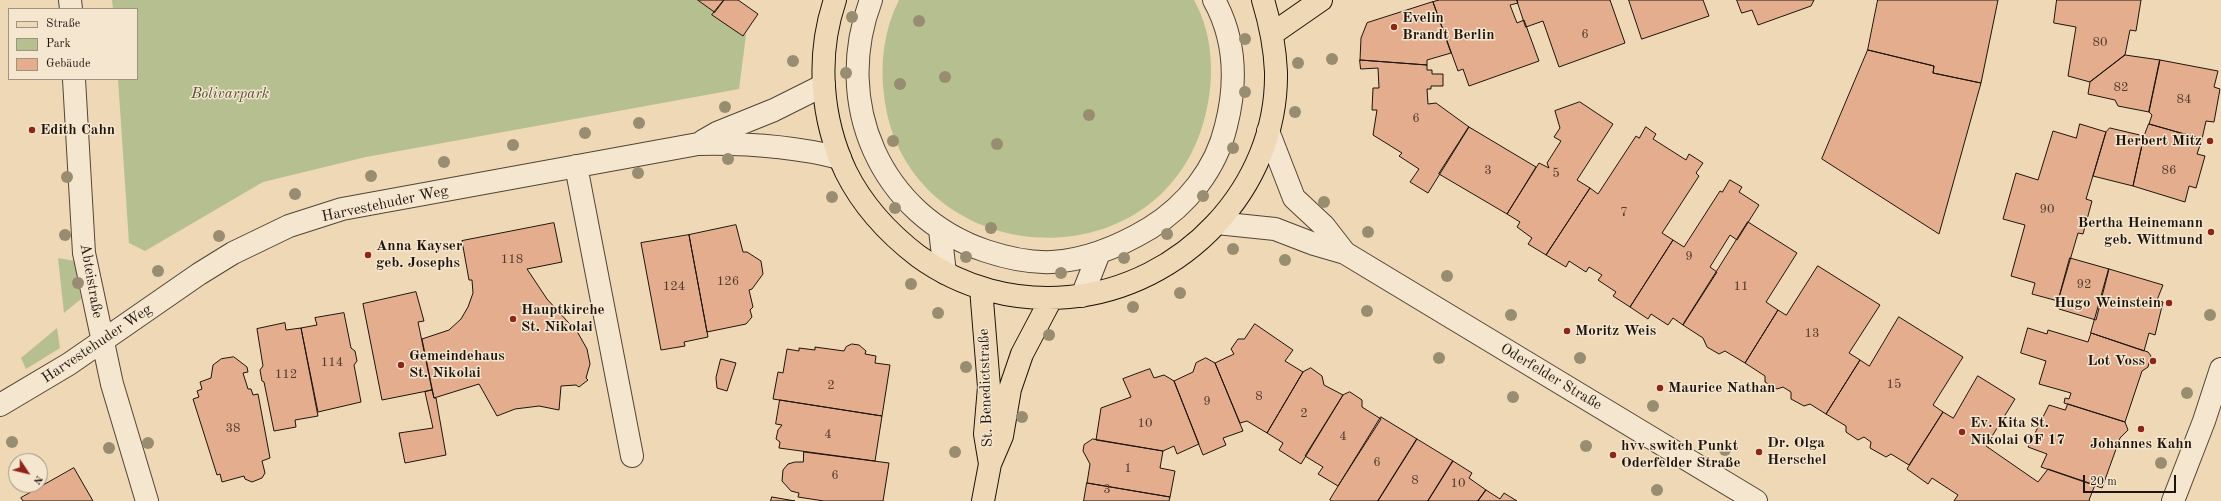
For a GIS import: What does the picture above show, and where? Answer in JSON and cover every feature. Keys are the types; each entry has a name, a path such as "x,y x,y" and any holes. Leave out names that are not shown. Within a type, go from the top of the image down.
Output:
{"main road":[{"path":"835,0 824,47 824,85 828,121 840,158 858,192 881,224 907,247 945,273 982,288 1015,296 1051,299 1082,296 1108,290 1142,279 1169,264 1195,245 1217,223 1234,202 1248,180 1268,131 1274,102 1276,72 1272,34 1263,0"},
{"path":"1272,34 1321,0"},
{"name":"St. Benedictstraße","path":"982,288 989,387 985,434 990,464"},
{"name":"St. Benedictstraße","path":"983,501 990,464 1002,436 1010,389 1022,354 1051,299"}],"street":[{"path":"871,0 863,22 857,65 861,113 875,155 885,171 911,205 940,230 972,246 1029,261 1053,262 1099,253 1132,239 1164,219 1180,205 1203,178 1223,140 1233,98 1235,74 1233,53 1223,16 1214,0"},
{"name":"Abteistraße","path":"74,80 84,253 112,384 146,501"},
{"name":"Harvestehuder Weg","path":"698,144 717,133 774,110 824,85"},
{"name":"Oderfelder Straße","path":"1268,131 1294,198 1324,226 1346,253"},
{"name":"Harvestehuder Weg","path":"0,406 38,384 103,341 204,270 233,253 288,226 342,209 698,144 745,143 778,146 840,158"},
{"path":"576,166 632,456"},
{"name":"Oderfelder Straße","path":"1217,223 1275,229 1314,244 1346,253 1756,501"},
{"path":"940,230 945,273"},
{"path":"1082,296 1099,253"},
{"path":"2173,501 2204,421 2221,369"}],"green space":[{"name":"Bolivarpark","path":"112,0 733,0 722,20 746,35 739,89 366,157 263,182 145,251 129,243 118,80 138,80 138,8 113,8"},
{"path":"899,0 1194,0 1206,30 1209,45 1211,61 1210,93 1203,124 1176,178 1135,214 1085,234 1032,237 980,224 935,196 901,153 884,95 884,46 890,23"},
{"path":"58,258 75,261 81,299 64,313"},
{"path":"57,328 60,348 26,369 21,358"}],"building":[{"path":"698,0 724,0 715,12"},
{"path":"724,0 738,0 758,14 743,36 712,15"},
{"path":"1440,0 1517,0 1518,3 1510,5 1517,23 1524,20 1539,61 1469,86 1463,69 1458,71 1433,2"},
{"path":"1517,0 1610,0 1625,43 1559,67 1543,21 1526,27"},
{"path":"1629,0 1703,0 1709,16 1642,39"},
{"path":"1737,0 1814,0 1811,6 1758,25 1752,10 1742,13"},
{"path":"1878,0 1998,0 1981,83 1933,73 1934,66 1868,50"},
{"path":"2057,0 2141,0 2136,31 2130,30 2125,55 2090,82 2068,76 2076,27 2054,23"},
{"path":"1433,2 1451,53 1427,60 1427,65 1360,60 1361,38 1367,23"},
{"path":"1868,50 1934,66 1933,73 1981,83 1939,234 1822,159"},
{"path":"2125,55 2160,60 2149,112 2118,106 2115,100 2088,94 2090,82"},
{"path":"1360,60 1427,65 1427,70 1432,70 1432,74 1443,74 1443,86 1431,86 1431,89 1427,89 1428,104 1436,103 1469,127 1428,193 1410,182 1419,169 1399,156 1402,153 1373,135 1377,110 1372,110 1373,88 1379,88 1378,68 1361,69"},
{"path":"2160,60 2218,71 2214,87 2220,89 2214,122 2206,121 2202,139 2149,124 2152,115 2149,112"},
{"path":"1580,102 1613,124 1577,180 1590,188 1546,255 1528,244 1532,238 1517,227 1520,222 1507,214 1539,163 1549,168 1547,163 1561,141 1554,137 1560,128 1555,111"},
{"path":"2080,124 2106,132 2086,199 2092,201 2083,234 2078,233 2058,301 2032,294 2035,283 2011,276 2025,225 2003,219 2016,173 2038,180 2053,131 2076,138"},
{"path":"2149,124 2202,139 2197,154 2205,156 2196,188 2189,186 2185,202 2133,186 2144,136"},
{"path":"1469,127 1536,167 1507,214 1439,174"},
{"path":"1646,127 1656,134 1653,139 1686,160 1689,154 1703,163 1696,173 1699,176 1662,233 1673,240 1630,307 1613,296 1616,292 1598,280 1602,275 1589,267 1586,272 1569,261 1566,267 1546,255 1590,188 1598,194 1636,136 1639,138"},
{"path":"2110,128 2144,136 2133,186 2093,176 2106,132"},
{"path":"1730,180 1742,187 1739,192 1759,205 1737,240 1730,235 1710,267 1717,272 1683,325 1673,318 1668,325 1651,314 1648,319 1630,307 1673,240 1684,247 1720,191 1722,192"},
{"path":"1748,222 1797,253 1766,302 1778,310 1745,363 1725,351 1719,354 1707,347 1703,338 1683,325"},
{"name":"Hauptkirche St. Nikolai","path":"554,223 562,262 527,269 547,299 578,333 587,349 590,364 586,378 588,380 579,387 576,385 561,386 559,410 539,406 515,409 497,416 479,384 434,398 422,339 449,330 461,319 468,307 473,293 472,280 469,280 462,241"},
{"path":"736,225 743,252 747,252 761,261 763,274 752,289 749,290 753,307 750,310 752,317 746,324 707,332 689,235"},
{"path":"689,235 708,337 684,342 685,346 661,350 641,243"},
{"path":"2070,258 2109,269 2096,320 2059,309 2058,301"},
{"path":"1818,266 1880,305 1849,353 1860,360 1826,414 1810,404 1804,406 1791,399 1791,392 1783,387 1777,389 1765,382 1765,376 1745,363 1778,310 1786,315"},
{"path":"2109,269 2163,285 2157,300 2163,302 2155,335 2149,333 2144,351 2091,333"},
{"name":"Gemeindehaus St. Nikolai","path":"416,292 424,321 418,322 432,390 382,400 363,304"},
{"path":"344,313 351,348 355,351 357,361 354,365 361,402 318,412 301,328 317,325 315,318"},
{"path":"1899,317 1963,357 1933,405 1943,412 1909,465 1891,454 1886,457 1870,448 1871,442 1864,437 1858,440 1846,432 1846,426 1826,414 1860,360 1869,366"},
{"path":"285,323 286,330 301,328 318,416 295,420 296,427 274,431 264,382 262,381 260,370 263,366 257,329"},
{"path":"1255,324 1293,350 1285,361 1303,372 1267,433 1247,421 1240,423 1215,363 1234,354 1231,349 1238,339 1244,339"},
{"path":"2028,328 2047,334 2048,330 2088,342 2091,333 2148,352 2151,356 2148,367 2142,371 2125,422 2064,403 2065,398 2069,399 2071,393 2039,384 2046,361 2021,353"},
{"path":"852,344 859,345 866,351 865,354 876,356 875,363 890,365 882,416 773,399 778,372 783,373 787,349 799,351 799,348 815,350 815,347 844,351 846,347"},
{"path":"234,357 247,367 248,372 243,373 248,389 251,389 253,395 258,394 270,458 262,461 265,473 262,478 252,482 245,479 244,476 222,482 220,474 217,475 193,399 199,397 197,391 202,389 200,382 211,378 213,365 221,359"},
{"path":"1206,358 1215,363 1243,431 1223,438 1226,445 1203,455 1174,381 1193,372 1196,363"},
{"path":"721,359 736,363 727,391 717,388 716,378"},
{"path":"1311,368 1322,376 1324,385 1343,395 1301,464 1279,450 1283,443 1267,433 1303,372"},
{"path":"1150,369 1154,378 1164,375 1174,381 1199,444 1177,454 1174,446 1163,451 1096,440 1101,408 1131,397 1123,379"},
{"name":"Ev. Kita St. Nikolai OF 17","path":"1978,376 2015,399 1986,446 2038,482 2048,469 2095,485 2089,500 2090,501 1954,501 1958,495 1932,478 1928,484 1907,469 1943,412 1953,418"},
{"path":"432,390 434,398 436,398 446,455 405,463 399,433 433,428 425,392"},
{"path":"1350,392 1362,400 1362,407 1381,419 1338,486 1318,474 1323,467 1305,456 1343,395"},
{"path":"780,400 882,416 875,461 779,448 780,442 776,439 778,430 782,425 776,424"},
{"path":"2068,404 2125,422 2128,430 2120,438 2102,488 2041,467 2047,454 2028,447 2049,405 2065,410"},
{"path":"1381,417 1417,439 1378,501 1330,500"},
{"path":"1093,439 1163,451 1160,468 1175,471 1170,497 1087,483 1090,464 1083,451 1084,445"},
{"path":"1417,439 1453,461 1428,501 1378,501"},
{"path":"804,452 889,463 883,501 824,501 798,497 799,493 791,491 782,481 783,470 788,464 803,462"},
{"path":"1453,461 1472,473 1469,478 1486,490 1478,501 1428,501"},
{"path":"74,468 93,501 23,501 21,498 30,493 48,493 48,483"},
{"path":"1087,483 1170,497 1169,501 1084,501"},
{"path":"1486,490 1500,499 1504,493 1517,501 1478,501"},
{"path":"772,497 795,501 771,501"}],"place":[{"name":"Evelin Brandt Berlin","path":"1394,27"},
{"name":"Edith Cahn","path":"32,130"},
{"name":"Herbert Mitz","path":"2210,141"},
{"name":"Bertha Heinemann geb. Wittmund","path":"2211,232"},
{"name":"Anna Kayser geb. Josephs","path":"368,255"},
{"name":"Hugo Weinstein","path":"2169,303"},
{"name":"Hauptkirche St. Nikolai","path":"513,319"},
{"name":"Moritz Weis","path":"1567,331"},
{"name":"Lot Voss","path":"2153,361"},
{"name":"Gemeindehaus St. Nikolai","path":"401,365"},
{"name":"Maurice Nathan","path":"1660,388"},
{"name":"Johannes Kahn","path":"2141,429"},
{"name":"Ev. Kita St. Nikolai OF 17","path":"1962,432"},
{"name":"Dr. Olga Herschel","path":"1759,452"},
{"name":"hvv switch Punkt Oderfelder Straße","path":"1613,455"}]}
